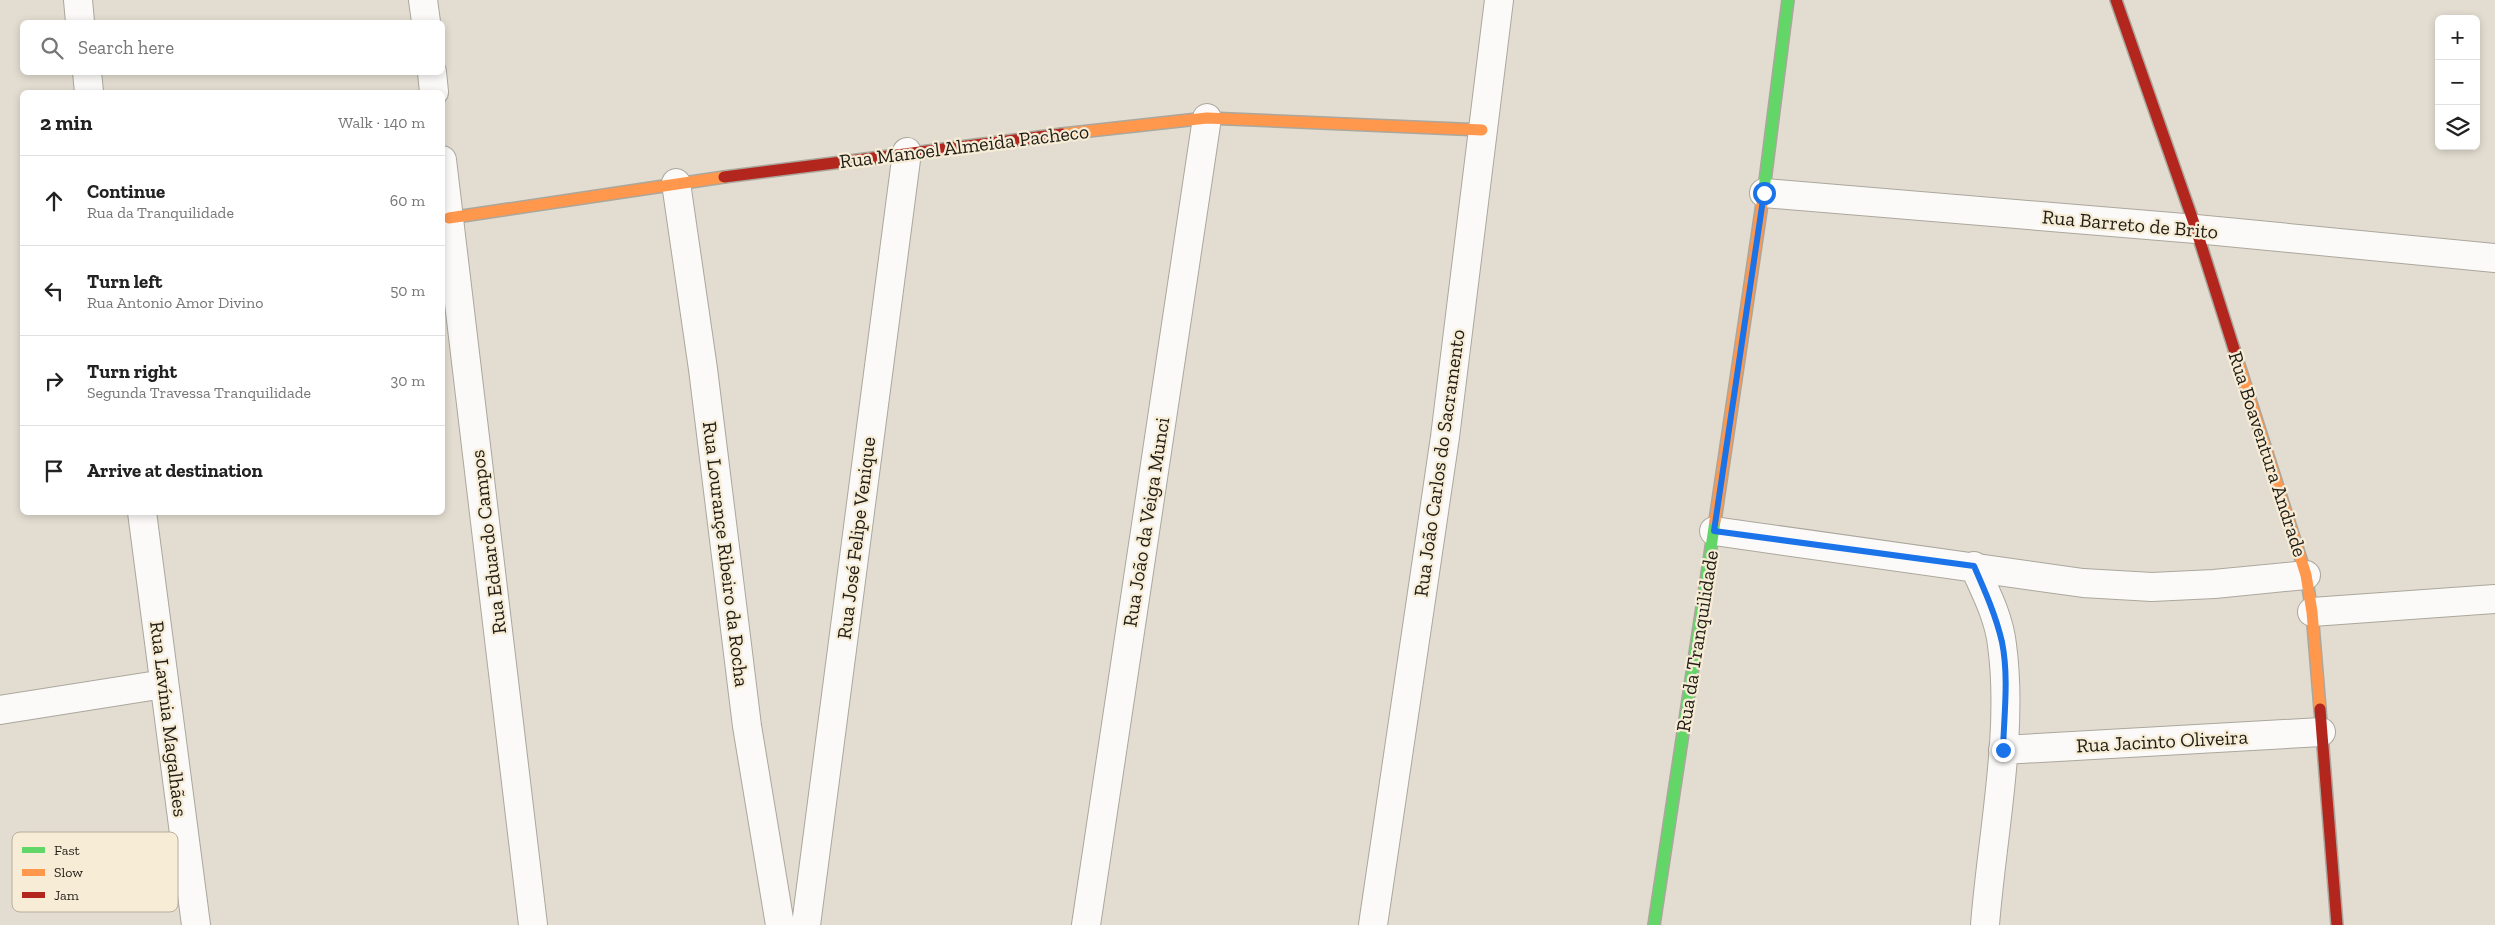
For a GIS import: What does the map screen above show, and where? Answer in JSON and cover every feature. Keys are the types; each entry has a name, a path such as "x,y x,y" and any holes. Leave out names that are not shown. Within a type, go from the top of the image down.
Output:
{"street":[{"path":"78,0 80,20"},
{"path":"423,0 426,20"},
{"name":"Rua João Carlos do Sacramento","path":"1373,925 1445,437 1499,0"},
{"name":"Rua da Tranquilidade","path":"1654,925 1764,193 1788,0"},
{"name":"Rua Boaventura Andrade","path":"2116,0 2196,229 2306,575 2312,612 2337,925"},
{"path":"87,75 89,90"},
{"path":"432,75 434,90"},
{"name":"Rua Manoel Almeida Pacheco","path":"450,218 676,183 907,152 1207,118 1482,130"},
{"name":"Rua João da Veiga Munci","path":"1086,925 1207,118"},
{"name":"Rua José Felipe Venique","path":"806,925 907,152"},
{"name":"Rua Eduardo Campos","path":"445,182 533,925"},
{"name":"Rua Lourançe Ribeiro da Rocha","path":"676,183 704,379 747,726 780,925"},
{"name":"Rua Barreto de Brito","path":"1764,193 2196,229 2495,258"},
{"name":"Rua Lavínia Magalhães","path":"142,515 196,925"},
{"path":"1714,531 1974,566 2083,583 2152,587 2214,584 2306,575"},
{"path":"1974,566 1992,608 2002,643 2005,677 2003,750 1984,925"},
{"path":"2312,612 2495,599"},
{"path":"0,710 164,684"},
{"name":"Rua Jacinto Oliveira","path":"2003,750 2321,732"}],"traffic: fast":[{"path":"1763,197 1788,0"},
{"path":"1654,925 1715,521"}],"traffic: slow":[{"path":"1062,134 1207,118 1482,130"},
{"path":"449,218 724,177"},
{"path":"1715,521 1763,197"},
{"path":"2234,349 2306,575 2312,612 2320,709"}],"traffic: jam":[{"path":"2116,0 2196,229 2234,349"},
{"path":"724,177 1062,134"},
{"path":"2320,709 2337,925"}],"route":[{"path":"1764,193 1714,531 1974,566 1992,608 2002,643 2005,677 2003,750"}]}
